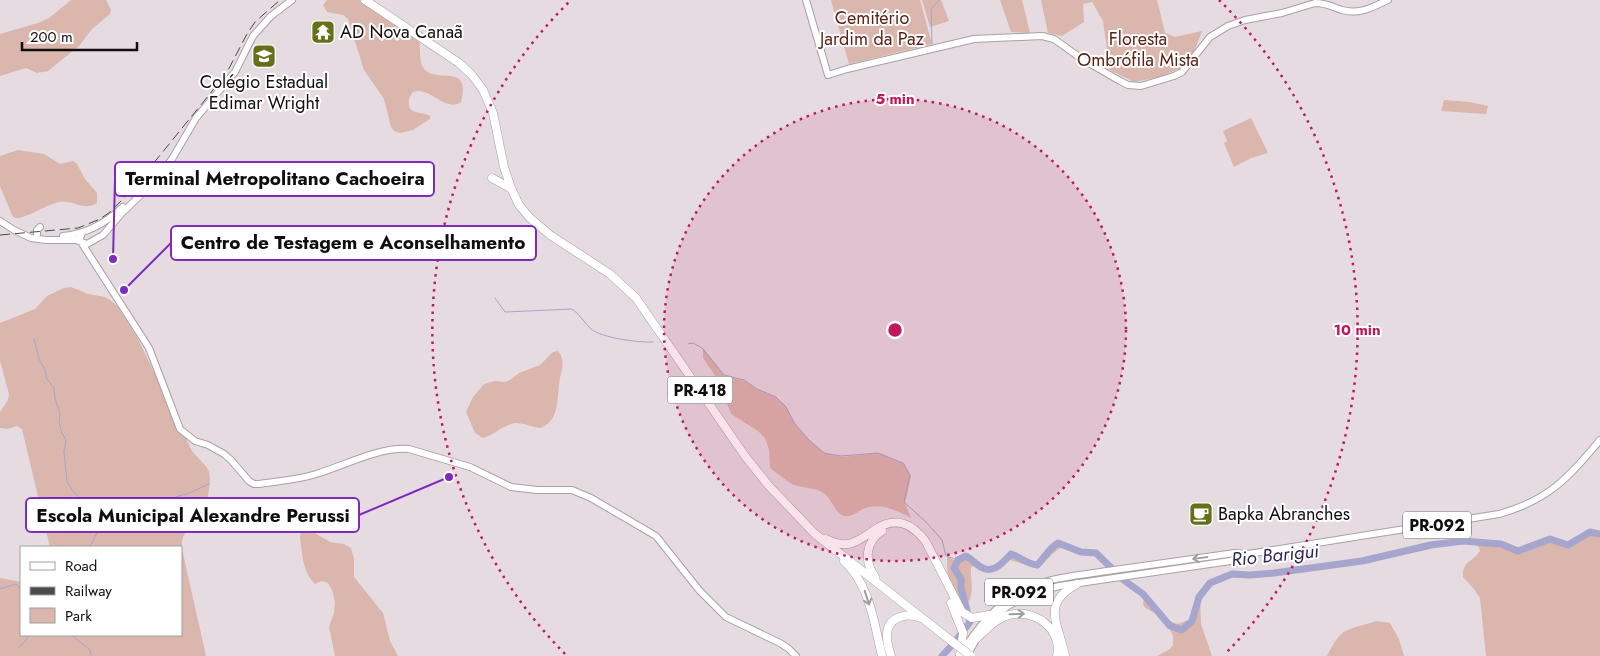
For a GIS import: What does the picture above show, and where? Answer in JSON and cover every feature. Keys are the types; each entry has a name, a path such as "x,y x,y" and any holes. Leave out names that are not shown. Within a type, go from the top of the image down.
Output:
{"highway":[{"name":"PR-418","path":"365,0 459,63 472,75 483,90 493,114 504,167 519,205 530,218 550,235 610,274 636,298 769,486 815,534 879,582 971,656"},
{"path":"492,178 511,188"},
{"path":"815,534 838,543 846,544 858,540 889,523 910,526 918,531 926,542 962,612 972,618 989,615"},
{"path":"879,582 868,563 867,554 870,542 875,536 888,528 898,526 907,528 916,534 922,543 960,622 963,633 962,656"},
{"path":"815,534 854,570 863,587 882,656"},
{"path":"1065,656 1054,611 1055,603 1059,596 1077,584"},
{"path":"977,638 1000,618 1010,614 1022,613 1034,616 1051,628 1056,637 1056,656"},
{"path":"891,656 886,638 887,630 894,620 907,614 925,619"}],"main road":[{"path":"0,215 31,238 73,240 84,243 96,240 106,232 172,159 196,118 235,72 253,36 272,16 292,0"},
{"path":"806,0 828,76 974,39 1042,36 1054,39 1082,59 1120,81 1128,85 1141,86 1182,72 1210,37 1237,22 1316,3 1355,12 1369,9 1388,0"},
{"path":"0,221 24,233 58,236 82,233 119,211 158,176"},
{"path":"100,224 105,226 106,232"},
{"path":"38,234 37,230 40,227"},
{"path":"82,233 80,238 87,252 149,348 180,429 195,441 208,445 224,454 254,484 307,477 384,451 408,449 470,467 510,487 537,490 572,490 591,498 656,536 699,590 726,617 780,643 796,656"},
{"name":"PR-092","path":"962,656 970,638 989,615 1029,587 1070,577 1235,553 1248,554 1454,522 1510,511 1531,503 1554,489 1572,473 1600,440"},
{"name":"PR-092","path":"962,656 991,620 1012,602 1040,591 1237,560 1248,554"}],"green space":[{"path":"71,0 106,0 111,10 110,14 92,29 79,46 48,71 37,73 26,68 0,76 0,34 49,18"},
{"path":"327,0 364,0 419,39 421,59 425,70 431,74 458,78 462,82 463,90 461,102 449,104 419,91 413,92 409,100 410,109 430,116 430,119 413,130 400,133 394,131 391,127 384,99 364,70 348,19 343,15 327,12 323,5"},
{"name":"Cemitério Jardim da Paz","path":"831,0 920,0 932,44 849,64"},
{"path":"922,0 941,0 949,21 930,27"},
{"name":"Floresta Ombrófila Mista","path":"1000,0 1022,0 1030,33 1011,32"},
{"name":"Floresta Ombrófila Mista","path":"1041,0 1157,0 1165,33 1175,37 1202,31 1194,52 1179,69 1159,77 1134,82 1110,70 1103,21 1092,2 1083,4 1084,22 1062,36 1048,33"},
{"path":"1444,100 1488,106 1486,114 1441,111"},
{"path":"1251,118 1268,153 1251,158 1234,167 1224,143 1227,141 1223,131"},
{"path":"18,150 44,154 60,164 73,161 97,193 97,203 83,206 69,202 59,202 20,218 15,218 0,186 0,156"},
{"path":"71,287 88,294 105,297 117,306 137,337 192,451 209,472 209,490 204,512 184,535 182,546 50,546 22,429 17,426 7,429 0,428 0,412 8,400 9,394 0,361 0,323 35,309 47,296 64,288"},
{"path":"703,348 725,376 745,381 758,390 777,398 786,406 796,425 810,441 825,453 842,457 879,453 904,464 911,476 905,503 911,518 894,510 875,506 863,509 850,516 842,515 822,492 793,484 770,468 769,450 765,438 758,431 731,414 718,380 703,358"},
{"path":"558,351 562,359 562,367 556,410 551,421 540,428 519,423 511,424 483,438 475,433 466,412 473,397 484,384 495,381 506,382 519,373 540,365 553,352"},
{"path":"308,529 330,542 344,544 351,548 354,559 354,577 383,613 390,641 398,656 335,656 329,627 334,613 335,602 332,590 328,583 322,581 315,584 308,574 302,556 301,532"},
{"path":"1589,532 1600,532 1600,656 1486,656 1480,598 1463,577 1464,568 1480,551 1478,546 1472,543 1496,540 1511,548 1520,548 1541,540 1570,543"},
{"path":"1057,543 1066,545 1036,568 1007,559 1011,555 1027,563 1036,563 1049,546"},
{"path":"182,549 206,656 0,656 0,578 20,582 20,636 182,636"},
{"path":"947,556 957,562 967,557 977,562 971,568 972,590 968,602 962,603 952,586 948,576"},
{"path":"1200,593 1201,624 1212,656 1157,656 1170,649 1173,645 1173,636 1165,619 1144,607 1143,602 1146,596 1167,620 1178,624 1191,619"},
{"path":"1377,621 1390,623 1399,639 1404,656 1327,656 1337,639 1346,631"}],"waterway":[{"path":"932,44 931,9 939,0"},
{"path":"495,298 505,312 572,309 596,332 621,339 653,342"},
{"path":"34,339 47,379 54,388 60,414 59,423 66,440 64,452 67,482 94,519 98,529"},
{"path":"688,344 693,343 702,348 724,375 744,380 757,389 776,397 785,406 795,424 824,453 841,456 878,453 903,463 910,475 904,502 942,540 946,556 958,560"},
{"path":"89,546 101,524 107,518 120,517 162,505 166,500 209,484"},
{"path":"186,495 194,514"},
{"name":"Rio Barigui","path":"942,656 970,622 961,588 961,579 954,568 958,560 966,556 981,567 991,569 999,566 1011,554 1037,565 1058,543 1081,552 1096,553 1125,581 1143,594 1170,626 1182,630 1192,621 1199,597 1210,583 1232,574 1274,573 1362,561 1431,545 1463,541 1501,544 1518,551 1550,539 1568,545 1590,532 1600,534"},
{"path":"0,589 16,584 20,588"},
{"path":"19,648 29,636"},
{"path":"72,636 90,650 91,656"}],"railway":[{"path":"0,235 78,228 100,219 110,212 131,191 226,74 255,22 280,0"}],"place":[{"name":"AD Nova Canaã","path":"323,32"},
{"name":"Colégio Estadual Edimar Wright","path":"264,56"},
{"name":"Terminal Metropolitano Cachoeira","path":"113,259"},
{"name":"Centro de Testagem e Aconselhamento","path":"124,290"},
{"name":"Escola Municipal Alexandre Perussi","path":"449,477"},
{"name":"Bapka Abranches","path":"1201,514"}]}
